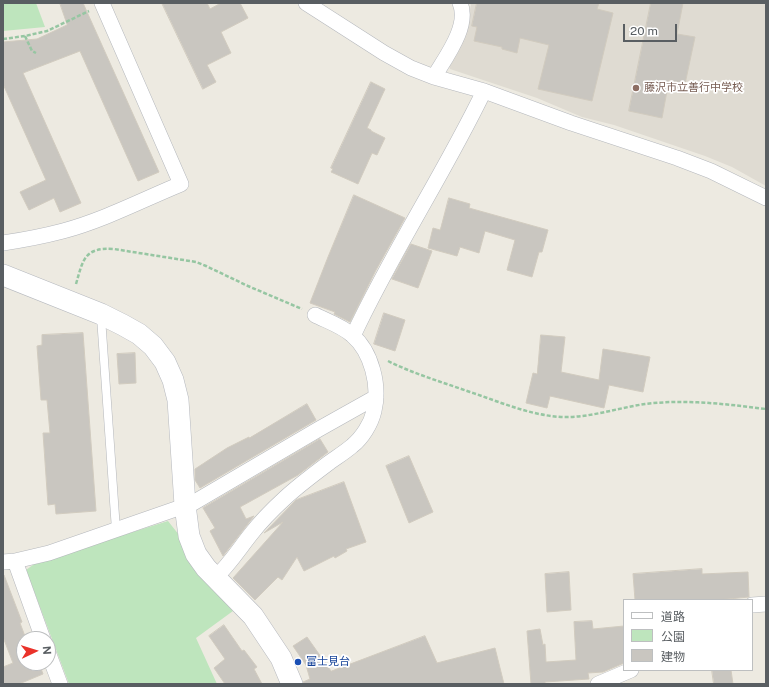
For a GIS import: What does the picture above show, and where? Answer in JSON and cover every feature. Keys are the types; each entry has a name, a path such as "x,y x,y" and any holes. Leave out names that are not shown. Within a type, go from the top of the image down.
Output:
{"street":[{"path":"306,3 384,53 411,68 434,77 484,91 571,123 620,138 697,166 742,185 766,198"},
{"path":"434,77 458,35 463,15 460,3"},
{"path":"3,243 64,230 106,216 181,184 103,4"},
{"path":"353,336 393,259 471,119 484,91"},
{"path":"3,275 101,314 139,334 153,346 165,362 173,380 178,400 185,505 189,536 196,554 214,578 253,616 281,658 292,684"},
{"path":"214,578 225,568 251,533 285,498 352,446 371,420 376,397 375,383 368,357 353,336 344,329 315,315"},
{"path":"39,631 9,562 48,553 193,503 319,428 376,397"},
{"path":"753,605 766,604"},
{"path":"55,671 60,684"},
{"path":"598,684 629,671"}],"lane":[{"path":"101,314 116,530"}],"path":[{"path":"3,39 47,31 103,4"},
{"path":"25,36 32,51 36,53"},
{"path":"71,302 84,258 88,254 103,248 196,262 315,315"},
{"path":"368,357 383,359 415,373 517,408 549,416 580,416 644,405 680,402 719,403 766,409"}],"shaded area":[{"name":"藤沢市立善行中学校","path":"470,3 766,3 766,186 732,167 705,156 614,125 582,117 537,98 450,69 448,63 464,35 471,5"}],"green space":[{"path":"3,3 36,3 45,27 3,31"},
{"path":"168,521 183,540 199,574 233,611 196,638 217,684 69,684 56,650 56,631 49,631 26,570 37,562"}],"building":[{"path":"60,3 83,3 159,172 138,181 80,51 23,73 81,203 60,212 54,198 29,210 20,192 46,180 3,84 3,42 37,39 67,25"},
{"path":"162,3 207,3 210,9 221,3 240,3 248,18 221,32 231,53 207,65 216,82 203,89"},
{"path":"477,3 599,3 597,9 613,13 592,101 538,89 549,45 520,38 517,53 502,49 502,47 474,41 477,27 472,26"},
{"path":"651,3 683,3 677,34 695,37 685,84 669,80 662,118 629,111"},
{"path":"371,82 385,89 367,128 385,138 377,155 372,153 358,184 331,172 333,169 331,168"},
{"path":"354,195 405,218 376,270 350,322 334,314 335,312 310,303"},
{"path":"449,198 470,204 469,208 548,230 542,252 539,252 532,277 507,270 515,240 485,231 479,253 460,247 457,256 428,248 433,228 440,230"},
{"path":"411,244 432,251 418,288 392,279"},
{"path":"384,313 405,320 395,351 374,344"},
{"path":"83,333 96,511 56,514 55,504 48,505 43,433 50,433 47,400 41,400 37,346 42,345 42,335"},
{"path":"541,335 565,337 561,372 599,380 603,349 650,357 643,392 609,385 604,408 550,396 547,408 526,403 533,373 537,374"},
{"path":"135,353 136,383 119,384 117,354"},
{"path":"307,404 316,420 200,488 195,480 195,469 227,448 249,438"},
{"path":"320,439 328,452 298,475 240,507 246,519 254,516 223,556 210,531 215,528 203,508"},
{"path":"409,456 433,512 409,523 386,466"},
{"path":"344,482 366,542 346,549 347,551 335,558 334,556 304,571 297,557 282,580 278,577 255,600 233,578 283,522 264,533 296,500"},
{"path":"702,569 702,574 748,572 749,597 728,599 635,599 633,574"},
{"path":"569,572 571,610 547,612 545,574"},
{"path":"4,575 22,622 20,623 23,631 16,631 16,671 42,671 43,674 19,684 3,684 3,667 13,663 3,637"},
{"path":"592,621 593,629 623,626 623,663 603,672 588,673 589,679 545,682 545,684 531,684 527,631 540,629 543,645 545,644 546,662 576,660 574,622"},
{"path":"224,625 242,651 244,650 257,667 254,669 262,684 225,684 214,668 225,659 209,636"},
{"path":"425,636 437,663 495,648 504,684 304,684 303,682 310,679 306,665 293,646 307,637 331,671"},
{"path":"712,671 731,671 733,684 714,684"}],"place":[{"name":"藤沢市立善行中学校","path":"636,88"},
{"name":"富士見台","path":"298,662"}]}
